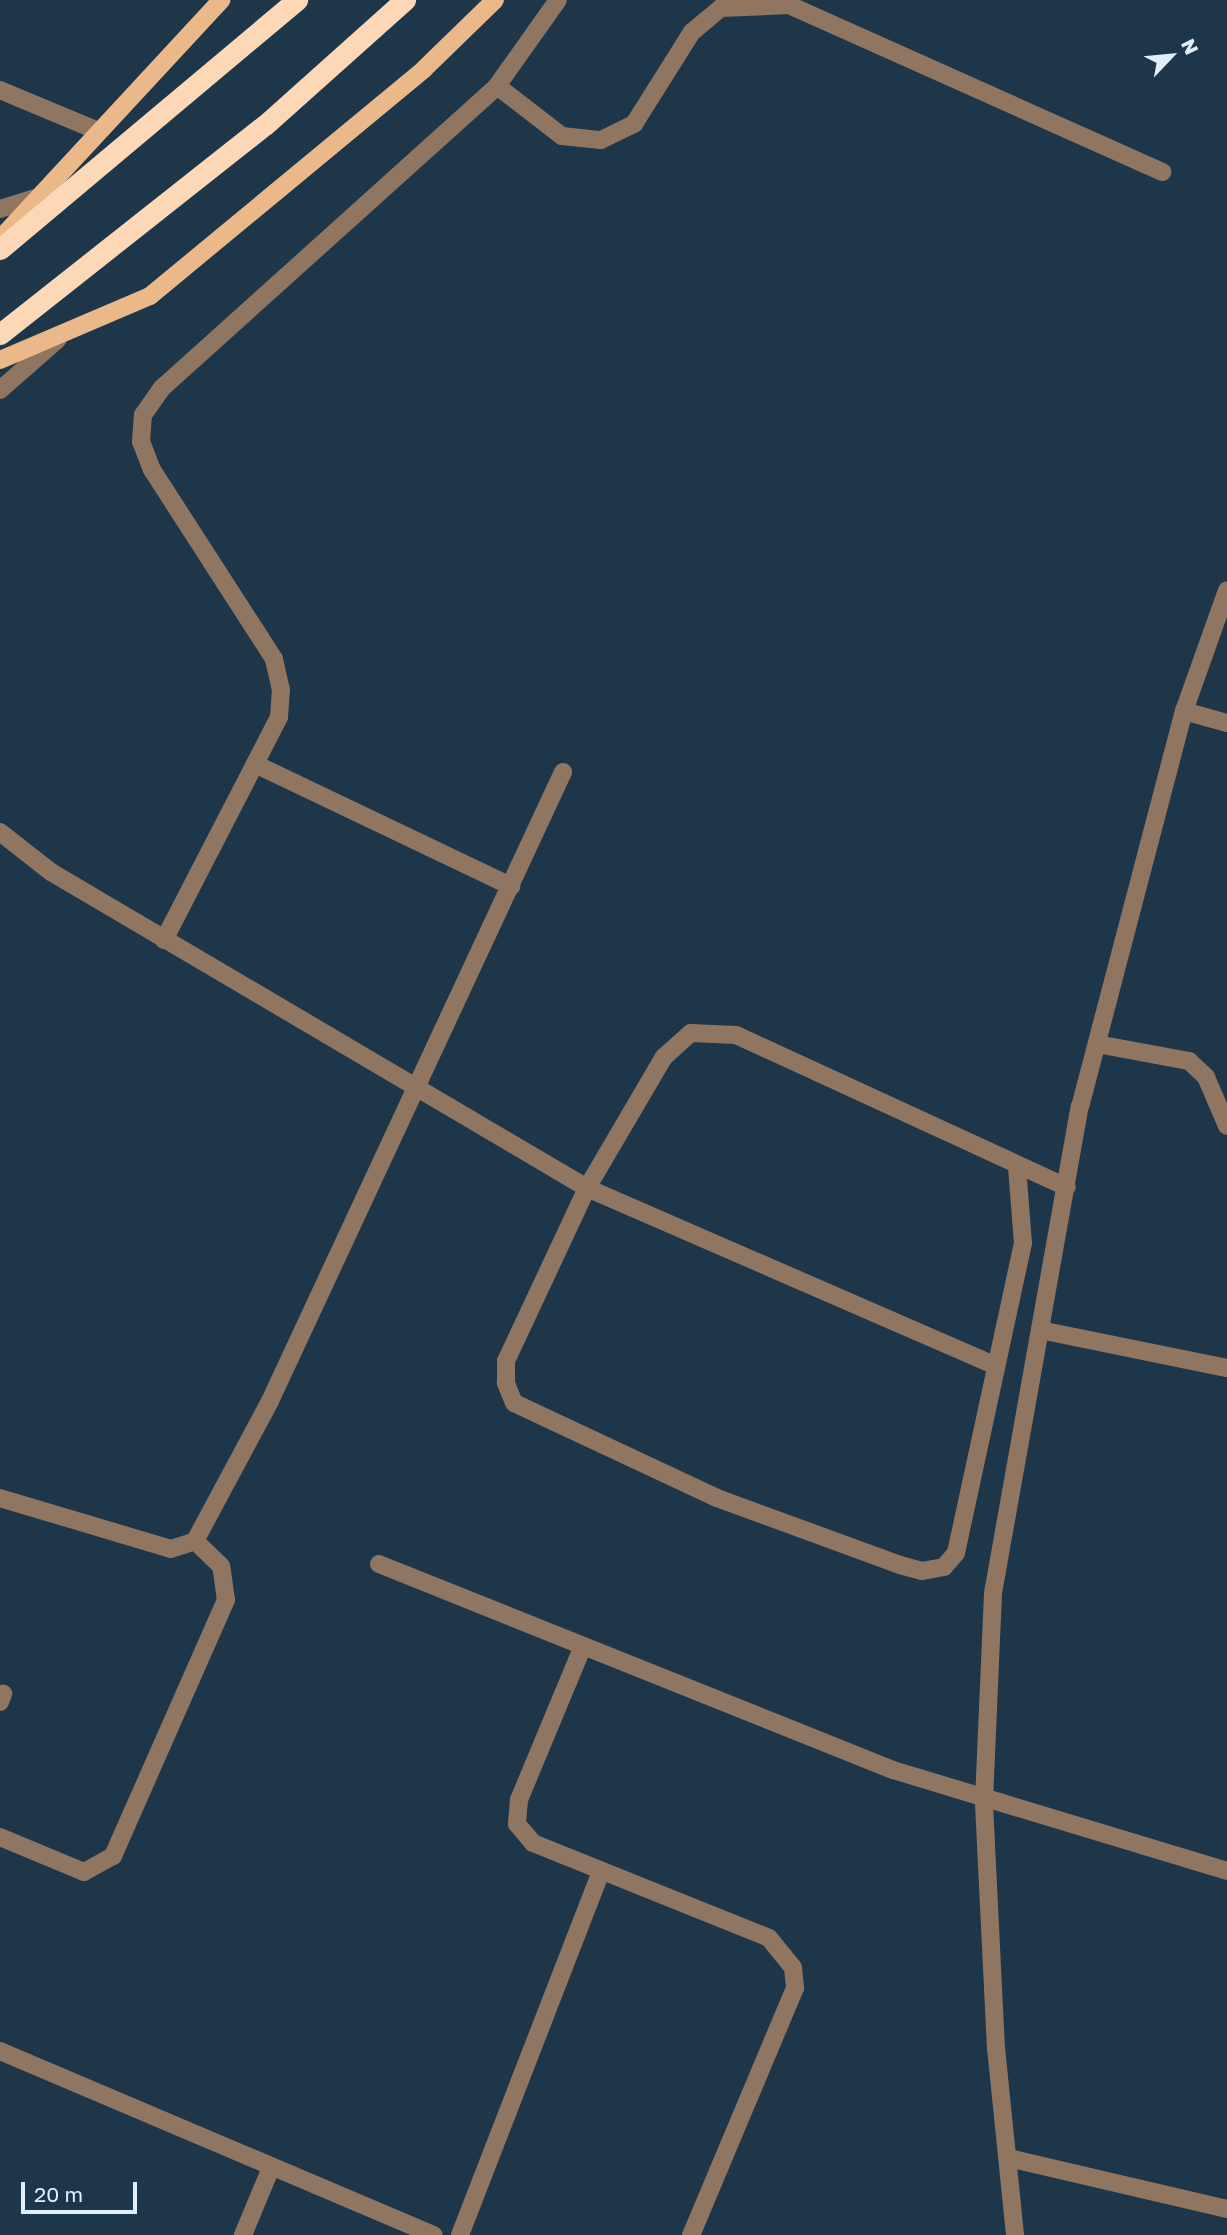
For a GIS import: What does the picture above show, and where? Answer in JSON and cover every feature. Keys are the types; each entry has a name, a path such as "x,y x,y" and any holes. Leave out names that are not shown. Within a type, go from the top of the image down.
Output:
{"highway":[{"path":"0,248 297,0"},
{"path":"0,334 265,125 405,0"}],"main road":[{"path":"0,239 221,0"},
{"path":"0,360 58,339 150,296 424,69 495,0"}],"street":[{"path":"164,940 279,717 281,690 274,659 152,470 141,442 143,415 162,388 497,86 558,0"},
{"path":"497,86 562,136 601,140 634,124 692,32 721,8 789,5 1162,173"},
{"path":"0,90 98,131"},
{"path":"0,209 39,197"},
{"path":"0,390 58,339"},
{"path":"1015,2235 996,2049 980,1799 993,1592 1040,1330 1061,1185 1184,711 1227,590"},
{"path":"1184,711 1227,723"},
{"path":"254,764 511,886"},
{"path":"0,1498 171,1549 195,1541 270,1401 419,1090 563,772"},
{"path":"0,832 51,872 587,1188 995,1366"},
{"path":"1024,1171 1023,1243 956,1553 944,1567 922,1571 900,1565 693,1487 537,1418 514,1403 506,1383 506,1361 587,1188 675,1042 691,1033 716,1031 736,1035 1024,1171 1061,1185"},
{"path":"1097,1044 1189,1061 1206,1077 1227,1126"},
{"path":"1040,1330 1227,1368"},
{"path":"0,1837 84,1872 113,1856 226,1600 221,1566 195,1541"},
{"path":"379,1564 959,1792 1227,1871"},
{"path":"583,1646 519,1800 517,1824 533,1843 769,1938 793,1968 795,1988 691,2235"},
{"path":"460,2235 601,1871"},
{"path":"0,2050 270,2170 434,2235"},
{"path":"1008,2158 1227,2209"},
{"path":"243,2235 270,2170"}]}
